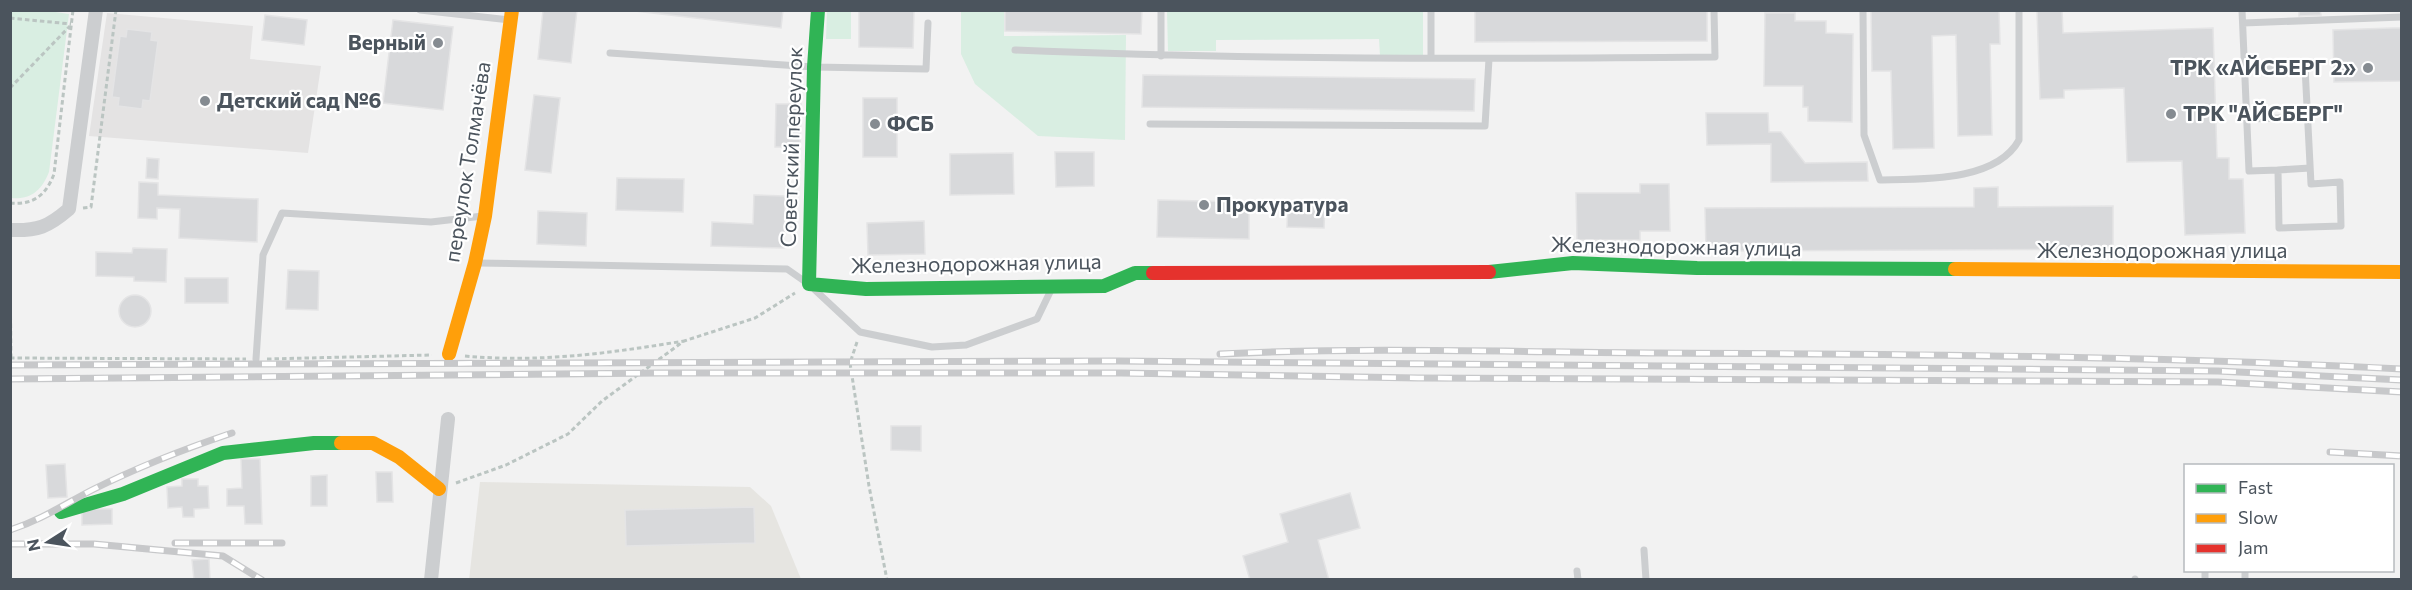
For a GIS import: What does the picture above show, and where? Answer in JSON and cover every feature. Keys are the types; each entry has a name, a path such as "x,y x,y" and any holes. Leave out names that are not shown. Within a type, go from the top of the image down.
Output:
{"street":[{"path":"10,230 28,230 51,225 69,209 96,10"},
{"name":"Советский переулок","path":"809,284 814,67 818,10"},
{"name":"переулок Толмачёва","path":"449,354 475,263 485,216 512,15"},
{"name":"Железнодорожная улица","path":"809,284 866,289 1053,287 1104,285 1135,273 1477,273 1573,263 1697,268 2402,272"},
{"path":"431,579 448,419"},
{"path":"61,512 123,494 223,453 314,443 373,442 399,458 439,489"}],"lane":[{"path":"420,10 512,15"},
{"path":"1161,10 1161,56"},
{"path":"1431,10 1431,58"},
{"path":"1015,50 1161,56 1489,59 1715,57 1714,10"},
{"path":"1863,10 1864,135 1880,180 1933,179 1964,174 1994,164 2012,152 2019,140 2019,10"},
{"path":"2242,10 2249,171 2310,168"},
{"path":"2243,23 2402,17"},
{"path":"610,53 814,67 926,69 928,23"},
{"path":"1150,124 1485,126 1489,59"},
{"path":"2245,70 2306,67 2311,184 2340,183 2341,226 2279,228 2278,170"},
{"path":"2247,119 2308,117"},
{"path":"256,359 263,255 282,213 431,222 485,216"},
{"path":"475,263 787,269 809,284 860,332 932,347 966,345 1037,319 1053,287"},
{"path":"1644,550 1646,579"},
{"path":"1577,571 1578,579"}],"path":[{"path":"10,203 36,201 49,188 54,174 73,10"},
{"path":"69,209 91,207 116,10"},
{"path":"10,18 71,24"},
{"path":"10,88 71,24"},
{"path":"10,270 11,358 418,357"},
{"path":"449,354 507,360 588,356 684,342 755,318 809,284"},
{"path":"860,332 850,363 868,486 887,579"},
{"path":"439,489 506,465 568,434 602,400 684,342"}],"shaded area":[{"name":"Детский сад №6","path":"107,13 253,26 250,59 321,66 308,153 89,136"},
{"path":"480,482 750,487 771,506 801,579 469,580"}],"green space":[{"path":"42,10 69,14 49,172 43,184 35,192 24,197 11,198 11,11"},
{"path":"827,11 851,11 851,39 826,39"},
{"path":"961,11 1004,11 1004,36 1126,35 1125,140 1038,136 975,84 961,54"},
{"path":"1167,11 1423,11 1423,56 1380,56 1379,39 1216,40 1216,51 1168,51"}],"building":[{"path":"543,10 577,10 571,63 538,59"},
{"path":"626,10 783,10 781,28"},
{"path":"859,10 914,10 913,48 859,47"},
{"path":"1005,10 1142,10 1141,34 1005,31"},
{"path":"1475,10 1707,10 1707,41 1475,42"},
{"path":"1871,10 1999,10 2000,44 1990,44 1992,135 1958,136 1956,35 1932,36 1934,148 1893,149 1891,71 1872,71"},
{"name":"ТРК \"АЙСБЕРГ\"","path":"2037,10 2062,10 2063,33 2213,28 2217,158 2229,158 2229,179 2243,179 2245,233 2185,235 2182,161 2127,162 2124,88 2064,90 2064,98 2040,99"},
{"path":"2299,10 2320,10 2321,15 2299,16"},
{"path":"1765,13 1795,13 1795,21 1826,21 1826,33 1853,34 1852,122 1808,121 1808,107 1803,107 1803,86 1764,86"},
{"path":"265,15 307,20 304,45 262,40"},
{"path":"393,20 453,27 443,110 383,103"},
{"name":"ТРК «АЙСБЕРГ 2»","path":"2402,28 2402,81 2334,82 2333,30"},
{"path":"127,29 152,32 151,40 158,41 150,101 143,100 142,109 118,106 119,98 112,97 120,36 126,37"},
{"path":"1143,75 1475,79 1474,111 1142,107"},
{"path":"534,95 560,98 551,173 525,170"},
{"path":"863,98 897,98 897,157 863,157"},
{"path":"776,104 801,104 800,147 775,147"},
{"path":"1706,113 1768,113 1769,132 1781,132 1805,163 1867,162 1868,181 1771,182 1771,144 1707,145"},
{"path":"1055,152 1094,152 1094,186 1056,187"},
{"path":"1013,153 1014,194 950,195 950,154"},
{"path":"147,158 159,159 158,179 146,178"},
{"path":"617,178 684,179 683,212 616,210"},
{"path":"139,182 158,183 158,195 258,199 257,242 179,238 180,209 157,208 157,219 138,218"},
{"path":"1640,184 1669,184 1670,231 1640,231 1640,240 1577,240 1576,193 1640,193"},
{"path":"1998,187 1998,207 2113,206 2113,249 1706,251 1705,208 1974,207 1974,188"},
{"path":"754,195 785,196 784,248 711,246 712,222 753,224"},
{"path":"1158,200 1249,202 1249,239 1157,237"},
{"path":"1288,202 1325,203 1324,228 1287,227"},
{"path":"538,211 587,213 586,246 537,244"},
{"path":"924,221 925,254 868,255 867,223"},
{"path":"133,248 167,249 166,282 134,281 134,277 96,276 96,252 132,253"},
{"path":"288,270 319,271 318,310 286,309"},
{"path":"185,278 228,278 228,303 185,303"},
{"path":"135,295 146,300 151,311 146,322 135,327 124,322 119,311 124,300"},
{"path":"891,426 921,426 921,451 891,450"},
{"path":"241,459 260,459 262,524 245,524 244,506 227,506 227,489 242,488"},
{"path":"65,464 67,497 48,498 46,465"},
{"path":"376,472 392,472 393,502 377,502"},
{"path":"327,475 327,506 311,506 311,476"},
{"path":"182,479 198,479 198,486 208,486 209,508 194,509 194,517 183,517 182,507 168,508 167,487 182,486"},
{"path":"1350,493 1360,528 1318,540 1329,580 1250,580 1243,556 1288,542 1280,514"},
{"path":"754,507 755,543 626,546 625,510"},
{"path":"82,509 112,509 112,524 82,525"},
{"path":"209,559 210,580 194,580 192,560"}],"railway":[{"path":"1220,354 1385,350 1938,355 2123,358 2402,369"},
{"path":"10,365 1118,361 2218,371 2402,380"},
{"path":"10,379 659,373 1121,373 1418,378 2218,382 2402,392"},
{"path":"10,530 127,474 232,433"},
{"path":"2330,452 2402,456"},
{"path":"175,543 282,543"},
{"path":"10,544 94,544 223,556 262,580"}],"traffic: fast":[{"path":"818,10 814,67 809,284 866,289 1104,286 1135,273 1153,273"},
{"path":"1489,272 1573,263 1697,268 1955,269"},
{"path":"61,512 123,494 223,453 314,443 341,443"}],"traffic: slow":[{"path":"449,354 475,263 485,216 512,10"},
{"path":"1955,269 2402,272"},
{"path":"341,443 373,443 399,457 439,489"}],"traffic: jam":[{"path":"1153,273 1489,272"}],"place":[{"name":"Верный","path":"438,43"},
{"name":"ТРК «АЙСБЕРГ 2»","path":"2368,68"},
{"name":"Детский сад №6","path":"205,101"},
{"name":"ТРК \"АЙСБЕРГ\"","path":"2171,114"},
{"name":"ФСБ","path":"875,124"},
{"name":"Прокуратура","path":"1204,205"}]}
